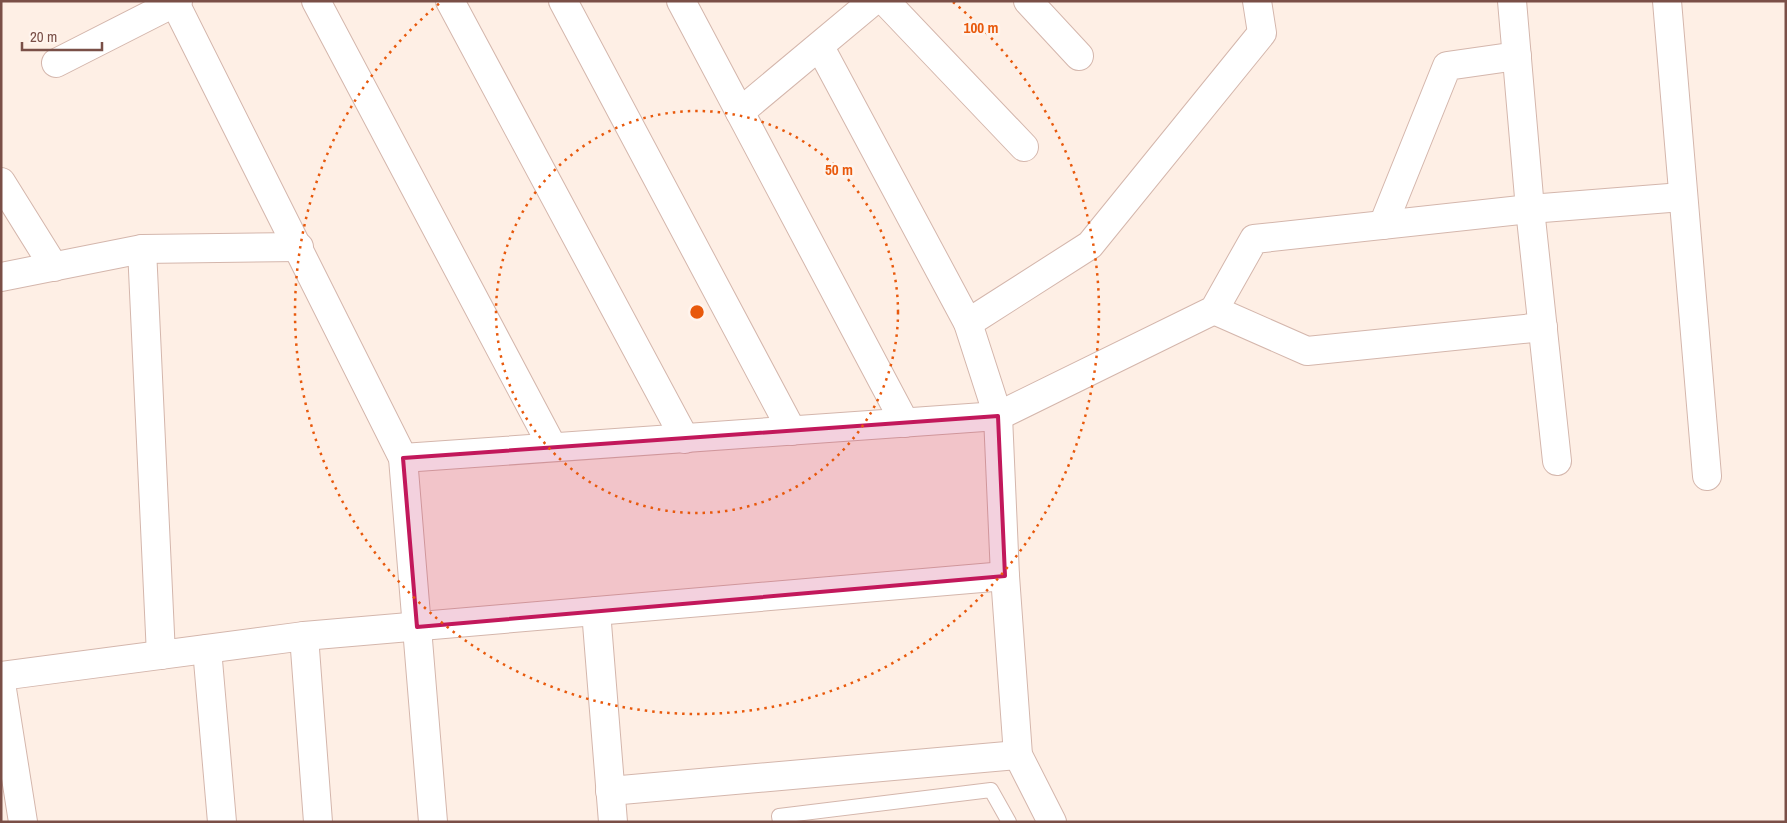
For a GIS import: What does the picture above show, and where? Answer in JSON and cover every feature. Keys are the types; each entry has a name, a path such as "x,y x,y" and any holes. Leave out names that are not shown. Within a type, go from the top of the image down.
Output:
{"street":[{"path":"316,1 552,446"},
{"path":"450,1 684,439"},
{"path":"563,1 792,430"},
{"path":"681,1 905,422"},
{"path":"740,112 873,1"},
{"path":"885,1 1024,147"},
{"path":"1028,1 1079,56"},
{"path":"968,323 1090,244 1262,33 1257,1"},
{"path":"1512,1 1530,209 1557,461"},
{"path":"1667,1 1707,476"},
{"path":"56,63 176,2 299,247 403,458 433,822"},
{"path":"820,47 968,323 998,416 1005,576 1018,755 1052,822"},
{"path":"1384,225 1447,66 1517,56"},
{"path":"1,182 54,267"},
{"path":"403,458 998,416 1214,310 1254,239 1530,209 1682,197"},
{"path":"1,277 142,250 299,247"},
{"path":"142,250 161,655"},
{"path":"1214,310 1307,351 1543,327"},
{"path":"1,676 304,636 1005,576"},
{"path":"596,611 613,822"},
{"path":"304,636 318,822"},
{"path":"207,649 222,822"},
{"path":"1,683 22,822"},
{"path":"610,791 1018,755"}],"lane":[{"path":"780,822 779,816 991,790 1008,822"}],"highlighted area":[{"path":"998,416 1005,576 417,627 403,458"}]}
